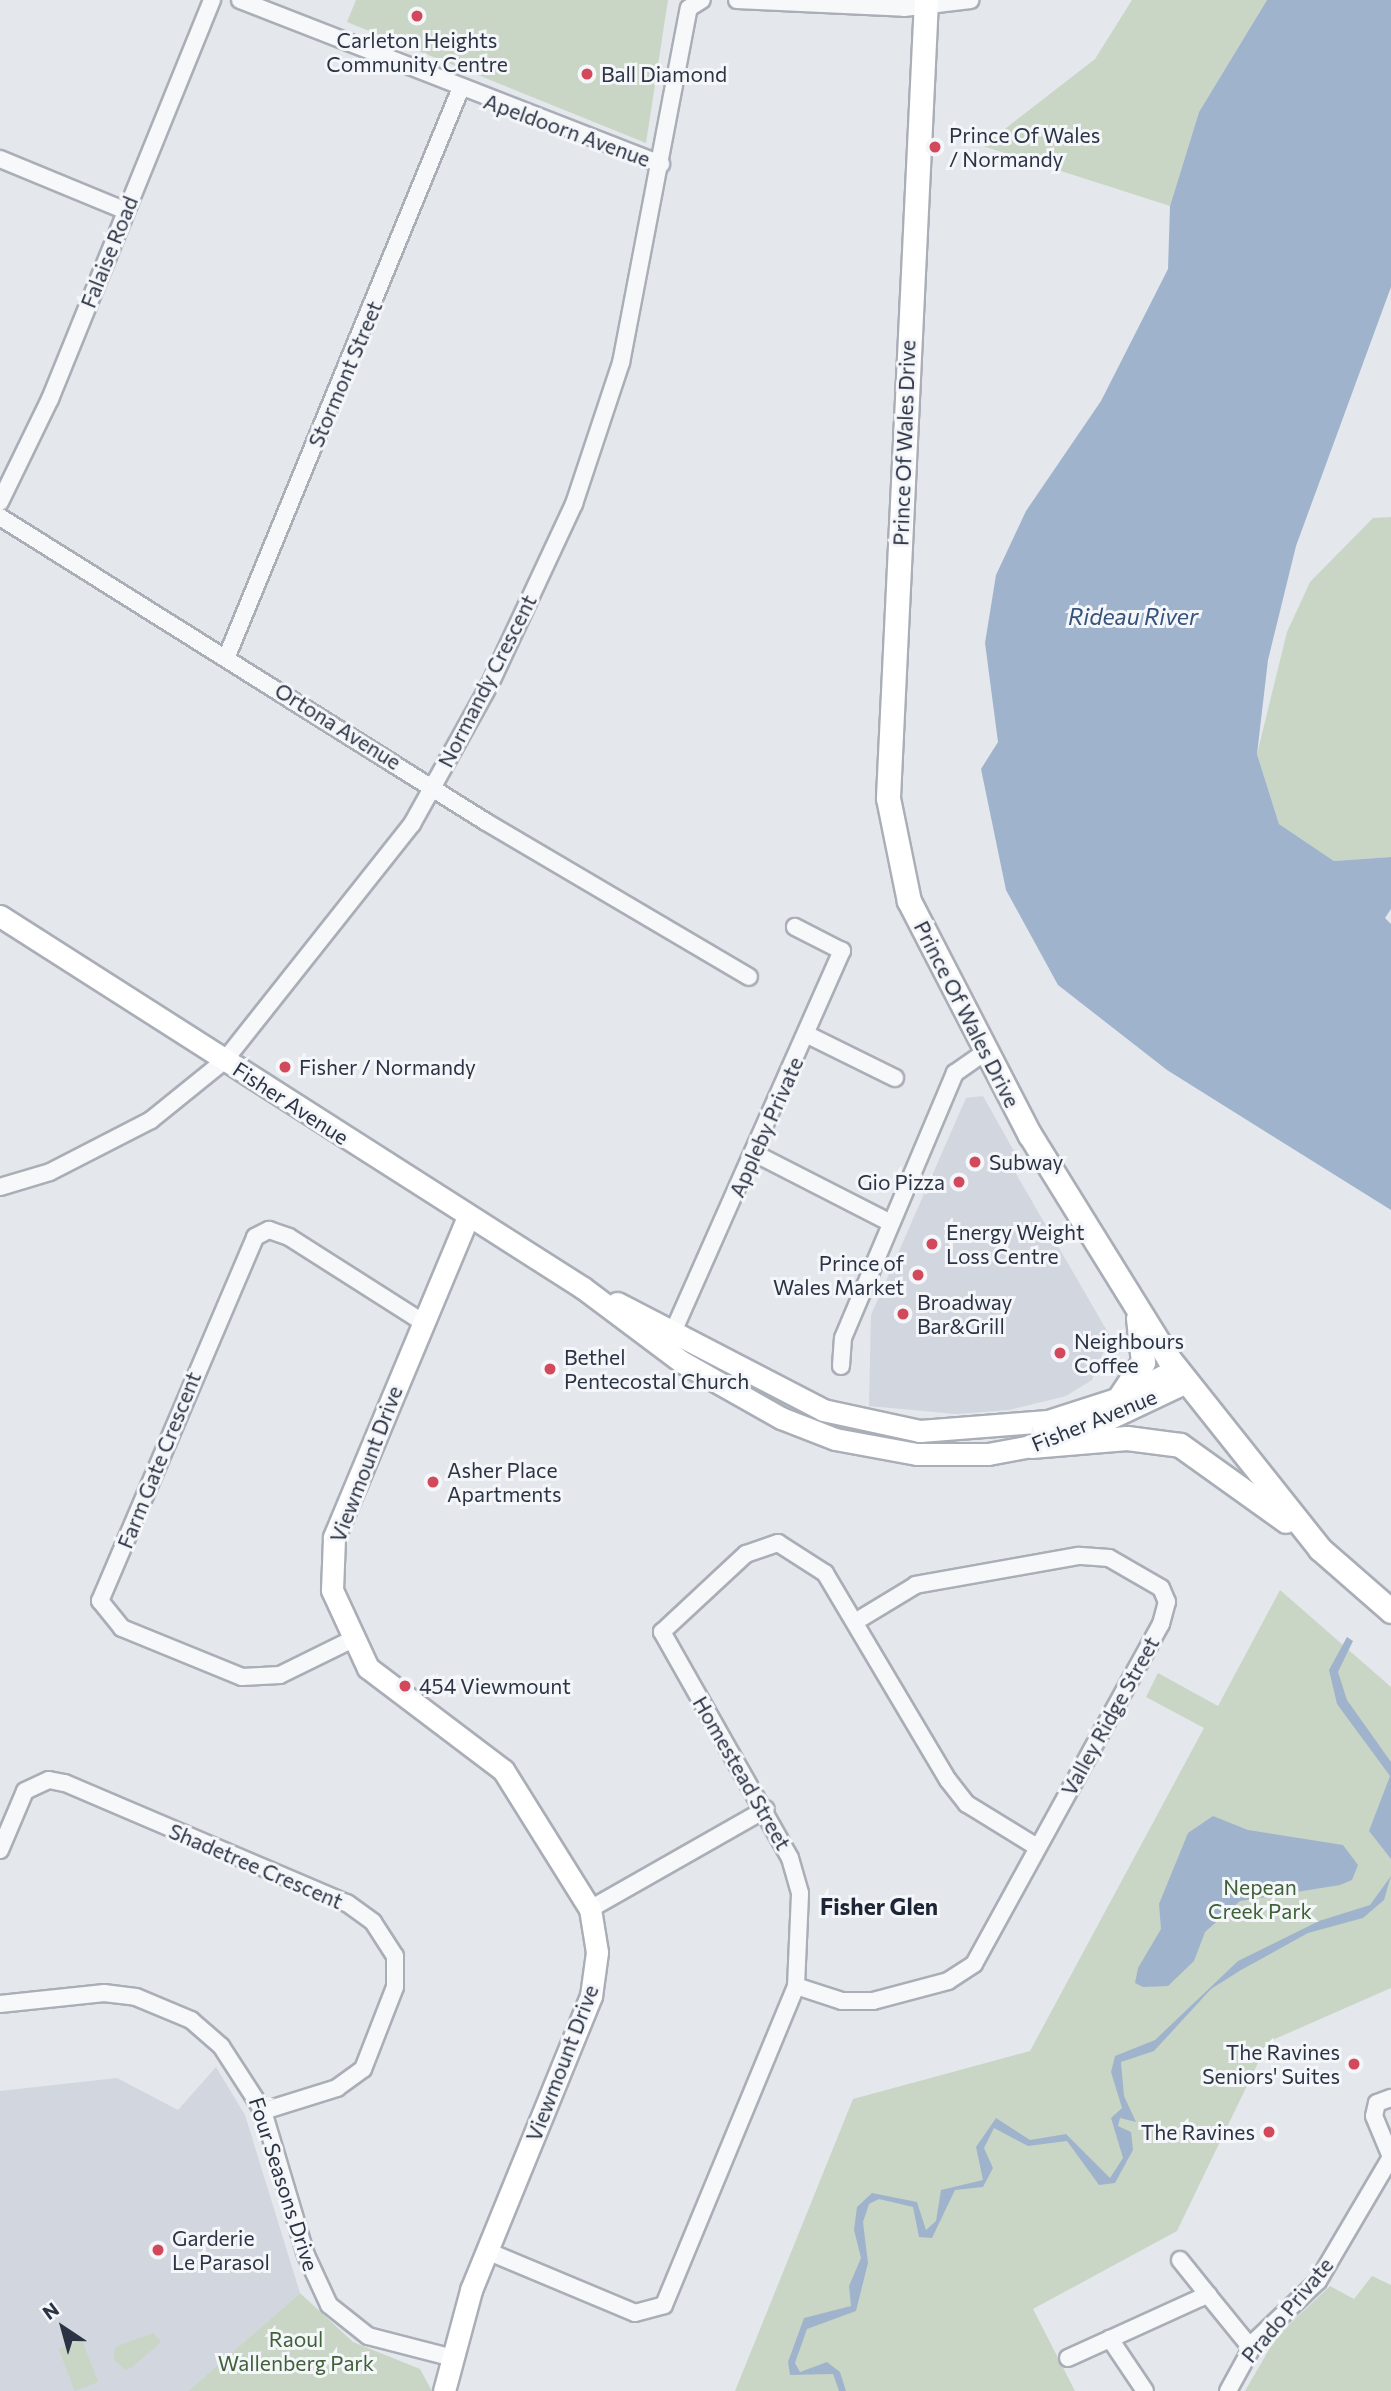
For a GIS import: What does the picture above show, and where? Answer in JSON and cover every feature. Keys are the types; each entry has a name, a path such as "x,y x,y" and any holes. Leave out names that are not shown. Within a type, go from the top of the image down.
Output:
{"main road":[{"name":"Prince Of Wales Drive","path":"925,4 888,798 909,901 985,1052 1135,1308 1182,1376 1320,1549 1391,1611"},
{"name":"Fisher Avenue","path":"0,916 467,1219 583,1288 665,1349 781,1418 835,1439 917,1454 1031,1446 1182,1376"},
{"name":"Viewmount Drive","path":"444,2391 450,2357 487,2250 592,1996 597,1952 590,1909 503,1770 389,1686 351,1640 332,1590 334,1537 421,1321 467,1219"},
{"name":"Fisher Avenue","path":"583,1288 676,1330 823,1410 920,1432 1004,1429 1119,1398 1182,1376"},
{"path":"1119,1398 1143,1362 1135,1308"},
{"path":"917,1454 920,1432"},
{"path":"1031,1446 1126,1438 1180,1446 1320,1549"}],"street":[{"name":"Falaise Road","path":"0,502 50,400 212,0"},
{"name":"Apeldoorn Avenue","path":"240,0 460,90 661,164"},
{"name":"Normandy Crescent","path":"0,1187 50,1172 151,1120 225,1060 412,824 490,684 574,504 621,363 689,8 702,0"},
{"path":"737,0 925,4 971,0"},
{"name":"Stormont Street","path":"227,656 460,90"},
{"path":"0,159 126,211"},
{"name":"Ortona Avenue","path":"0,517 227,656 433,787 749,977"},
{"name":"Appleby Private","path":"665,1349 676,1330 842,951 795,927"},
{"path":"807,1035 895,1078"},
{"path":"841,1366 844,1338 954,1073 985,1052"},
{"path":"754,1153 891,1223"},
{"name":"Farm Gate Crescent","path":"351,1640 281,1675 242,1678 122,1628 100,1601 255,1237 270,1230 289,1237 421,1321"},
{"name":"Homestead Street","path":"487,2250 635,2314 664,2305 796,1986 800,1893 765,1809 667,1646 666,1625 765,1542 778,1543 825,1573 948,1780 967,1804 1037,1847"},
{"name":"Valley Ridge Street","path":"796,1986 842,2001 873,2001 948,1980 974,1964 1161,1624 1167,1602 1161,1588 1109,1558 1049,1558 916,1585 855,1622"},
{"name":"Shadetree Crescent","path":"0,1850 25,1791 49,1780 65,1783 347,1903 373,1922 395,1956 395,1987 363,2069 337,2088 263,2111"},
{"path":"590,1909 765,1809"},
{"name":"Four Seasons Drive","path":"0,2004 104,1993 164,2006 221,2046 263,2111 306,2255 329,2305 368,2336 450,2357"},
{"name":"Prado Private","path":"1228,2391 1251,2348 1318,2281 1391,2157 1374,2116 1377,2103 1391,2098"},
{"path":"1180,2260 1251,2348"},
{"path":"1068,2358 1208,2295"},
{"path":"1110,2339 1145,2391"}],"shaded area":[{"path":"983,1096 1019,1160 1015,1172 1110,1336 1092,1380 1066,1396 1009,1410 956,1414 869,1406 871,1315 966,1098"},
{"path":"216,2067 245,2115 300,2293 188,2391 0,2391 0,2091 117,2078 178,2110"}],"green space":[{"path":"356,0 668,0 646,143 347,22"},
{"path":"1132,0 1267,0 1199,112 1170,206 983,146 1095,59"},
{"path":"1391,517 1391,857 1334,861 1279,824 1257,754 1287,632 1310,582 1373,518"},
{"name":"Nepean Creek Park","path":"1280,1590 1391,1687 1391,1988 1268,2042 1177,2231 1033,2309 1075,2391 735,2391 853,2099 1030,2051 1204,1728 1146,1697 1158,1673 1218,1706"},
{"path":"1372,2276 1391,2285 1391,2391 1245,2391 1277,2336 1330,2286 1354,2299"},
{"name":"Raoul Wallenberg Park","path":"300,2293 353,2342 420,2369 432,2391 188,2391"},
{"path":"153,2333 161,2342 132,2367 125,2370 114,2360 115,2347"},
{"path":"82,2340 98,2382 75,2391 59,2349"}],"water":[{"name":"Rideau River","path":"1267,0 1391,0 1391,287 1296,546 1268,660 1257,754 1279,824 1334,861 1391,857 1391,909 1385,918 1391,924 1391,1210 1167,1070 1058,985 1006,890 981,769 998,742 985,643 996,575 1026,511 1101,401 1168,269 1170,206 1199,112"},
{"path":"1347,1637 1353,1641 1338,1672 1347,1700 1391,1762 1391,1859 1369,1831 1390,1776 1337,1704 1329,1670"},
{"path":"1213,1816 1248,1830 1343,1845 1358,1865 1352,1880 1340,1885 1240,1901 1205,1932 1194,1961 1168,1986 1143,1987 1135,1983 1138,1968 1161,1929 1159,1904 1188,1833"},
{"path":"1391,1876 1384,1900 1363,1918 1308,1933 1241,1970 1211,1989 1154,2051 1121,2062 1124,2096 1136,2122 1120,2118 1118,2126 1131,2132 1133,2150 1115,2183 1099,2185 1067,2141 1028,2146 994,2128 984,2148 993,2168 983,2187 955,2190 932,2238 919,2237 913,2207 879,2199 869,2204 863,2222 868,2263 856,2311 807,2329 795,2363 800,2372 827,2362 840,2372 846,2391 839,2391 833,2374 790,2375 788,2362 804,2318 851,2306 849,2286 861,2258 854,2230 857,2207 872,2193 917,2202 926,2230 936,2221 941,2190 983,2180 976,2147 996,2118 1030,2140 1066,2134 1110,2178 1123,2158 1111,2118 1122,2108 1111,2072 1115,2056 1155,2040 1238,1961 1319,1921 1370,1905"}],"place":[{"name":"Carleton Heights Community Centre","path":"417,16"},
{"name":"Ball Diamond","path":"587,74"},
{"name":"Prince Of Wales / Normandy","path":"935,147"},
{"name":"Fisher / Normandy","path":"285,1067"},
{"name":"Subway","path":"975,1162"},
{"name":"Gio Pizza","path":"959,1182"},
{"name":"Energy Weight Loss Centre","path":"932,1244"},
{"name":"Prince of Wales Market","path":"918,1275"},
{"name":"Broadway Bar&Grill","path":"903,1314"},
{"name":"Neighbours Coffee","path":"1060,1353"},
{"name":"Bethel Pentecostal Church","path":"550,1369"},
{"name":"Asher Place Apartments","path":"433,1482"},
{"name":"454 Viewmount","path":"405,1686"},
{"name":"The Ravines Seniors' Suites","path":"1354,2064"},
{"name":"The Ravines","path":"1269,2132"},
{"name":"Garderie Le Parasol","path":"158,2250"}],"district":[{"name":"Fisher Glen","path":"879,1906"}]}
